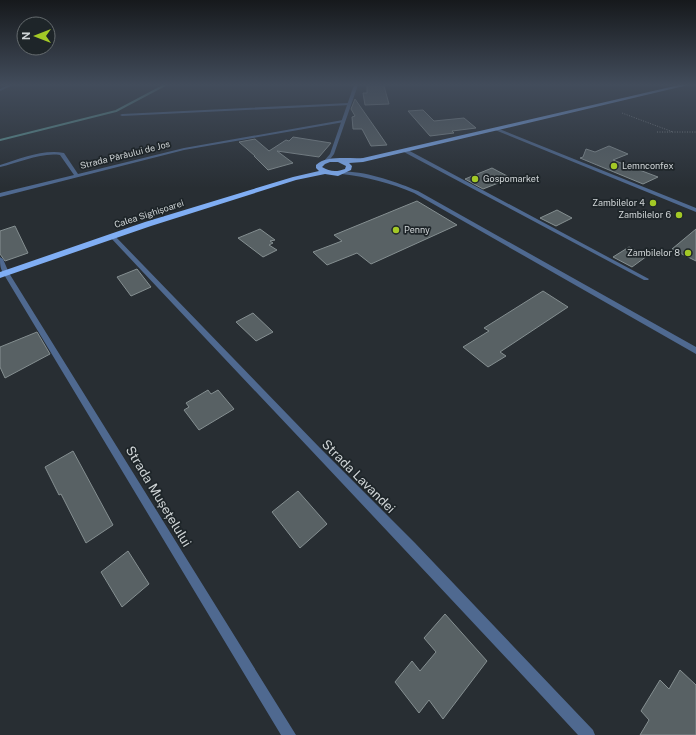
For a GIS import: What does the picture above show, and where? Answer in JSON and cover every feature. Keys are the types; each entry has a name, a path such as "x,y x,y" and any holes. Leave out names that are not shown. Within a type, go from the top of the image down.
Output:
{"highway":[{"path":"326,161 363,160 534,119"},
{"path":"340,161 346,170 363,160"},
{"name":"Calea Sighișoarei","path":"3,274 112,236 304,175 319,168 319,165 326,161"},
{"path":"319,168 324,172"},
{"name":"Calea Sighișoarei","path":"304,175 346,170"}],"street":[{"path":"326,161 332,154 343,121"},
{"name":"Strada Pârâului de Jos","path":"0,195 184,149 343,121"},
{"path":"496,128 696,210"},
{"path":"404,150 646,279"},
{"name":"Strada Pârâului de Jos","path":"0,166 59,153 62,154 77,176"},
{"path":"332,154 340,161"},
{"path":"346,170 392,182 430,199 696,351"},
{"name":"Strada Lavandei","path":"112,236 316,451 411,547 588,735"},
{"name":"Strada Mușețelului","path":"0,259 3,274 289,735"}],"path":[{"path":"639,119 673,132"},
{"path":"657,132 696,132"}],"building":[{"path":"352,119 369,119 387,145 371,146 362,129 353,129"},
{"path":"415,119 432,119 434,121 466,119 476,128 452,131 454,133 430,136"},
{"path":"293,137 331,143 319,157 277,151 293,163 268,170 239,142 255,139 269,151 286,140 289,141"},
{"name":"Lemnconfex","path":"609,146 628,154 613,160 658,177 643,184 580,158 583,157 586,149 595,152"},
{"path":"492,168 511,178 483,189 465,179"},
{"name":"Penny","path":"417,201 457,225 371,264 357,253 327,265 313,252 342,241 334,235"},
{"path":"557,210 572,218 556,226 540,218"},
{"path":"15,226 28,253 5,261 0,254 0,231"},
{"path":"260,229 275,240 270,241 273,243 269,245 277,250 263,257 238,238"},
{"path":"696,229 696,261 672,249"},
{"path":"629,247 647,256 632,267 613,257"},
{"path":"137,269 151,287 131,296 117,277"},
{"path":"543,291 568,307 500,352 506,356 488,367 463,347 489,331 484,328"},
{"path":"253,313 273,332 256,341 236,322"},
{"path":"37,332 50,354 5,378 0,367 0,347"},
{"path":"208,390 211,394 218,390 234,409 199,430 184,410 189,407 186,403"},
{"path":"73,451 113,525 86,543 61,494 59,495 45,467"},
{"path":"298,491 327,524 300,548 272,512"},
{"path":"128,551 149,584 122,607 101,572"},
{"path":"445,614 487,661 443,719 429,700 419,713 395,682 412,661 420,671 436,652 424,638"},
{"path":"680,670 696,685 696,735 640,735 649,720 641,711 660,680 669,689"}],"waterway":[{"path":"0,140 83,119"}],"place":[{"name":"Lemnconfex","path":"614,166"},
{"name":"Gospomarket","path":"475,179"},
{"name":"Zambilelor 4","path":"653,203"},
{"name":"Zambilelor 6","path":"679,215"},
{"name":"Penny","path":"396,230"},
{"name":"Zambilelor 8","path":"688,253"}]}
